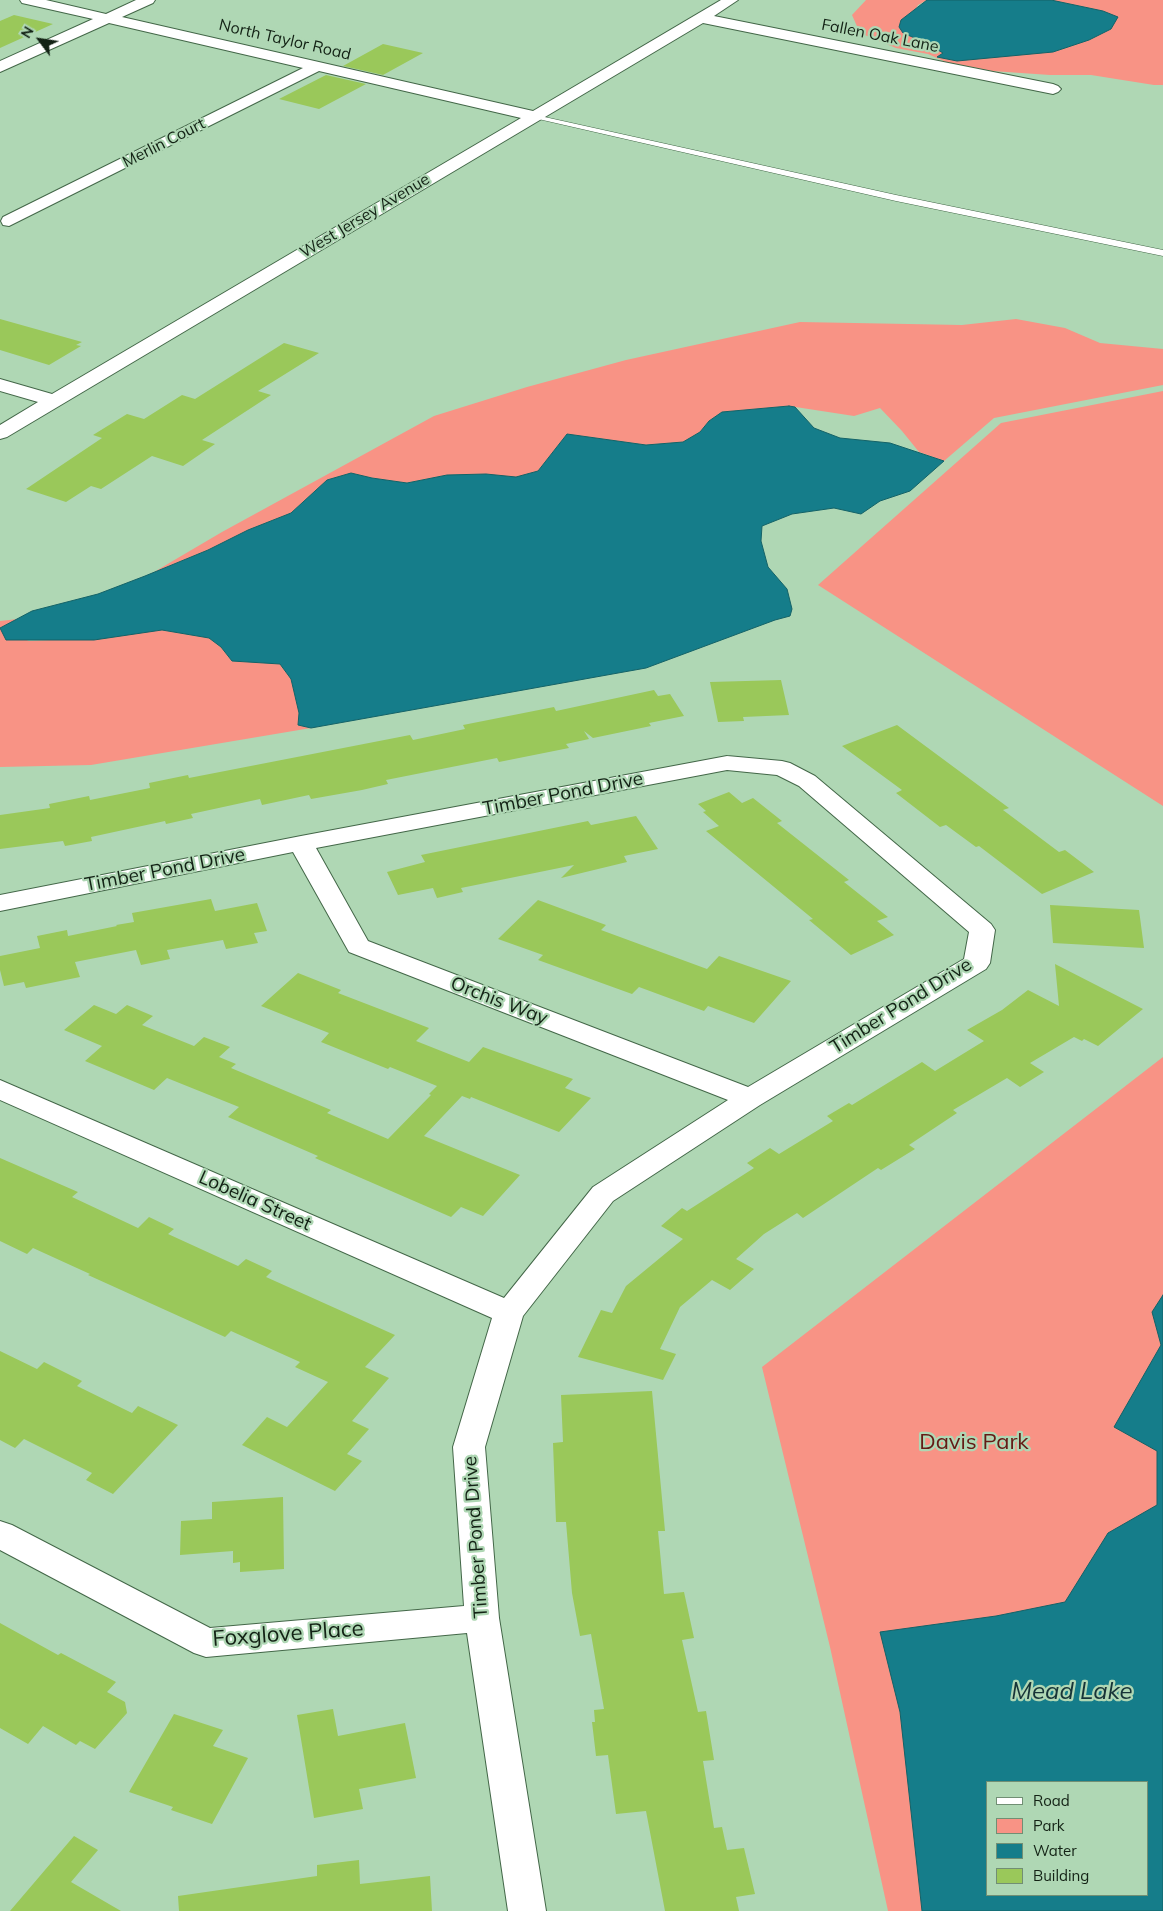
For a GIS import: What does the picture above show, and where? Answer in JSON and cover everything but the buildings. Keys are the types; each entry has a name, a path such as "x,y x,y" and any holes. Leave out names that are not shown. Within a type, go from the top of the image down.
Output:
{"street":[{"name":"North Taylor Road","path":"28,0 534,116"},
{"path":"0,67 148,0"},
{"name":"West Jersey Avenue","path":"0,433 731,0"},
{"name":"Fallen Oak Lane","path":"700,18 1053,89"},
{"name":"Merlin Court","path":"9,221 318,66"},
{"path":"0,385 54,401"},
{"name":"Timber Pond Drive","path":"0,903 301,843 727,763 782,768 808,782 982,930 977,963 750,1098 604,1194 509,1313 469,1447 482,1618 527,1911"},
{"name":"Orchis Way","path":"301,843 358,946 750,1098"},
{"name":"Lobelia Street","path":"0,1088 509,1313"},
{"name":"Foxglove Place","path":"0,1534 206,1643 482,1618"}],"lane":[{"path":"534,116 905,200 1163,253"}],"green space":[{"path":"866,0 927,0 918,5 903,33 943,53 937,57 1053,52 1089,40 1111,29 1103,11 1051,0 1163,0 1163,85 1091,75 1050,75 992,71 946,62 928,54 896,48 860,33 852,15"},
{"path":"1016,319 1065,328 1100,343 1163,349 1163,385 994,418 944,461 919,452 880,408 854,416 789,406 722,412 709,421 700,432 683,442 646,445 567,434 538,471 516,478 486,474 447,475 407,483 351,473 327,480 291,513 154,572 222,532 434,416 527,387 626,360 800,322 962,325"},
{"path":"1163,391 1163,806 818,585 1001,423"},
{"path":"18,619 0,628 0,621"},
{"path":"0,628 29,641 114,637 135,632 162,630 209,638 221,647 232,661 280,664 291,679 299,713 298,725 311,728 91,765 0,767"},
{"name":"Davis Park","path":"1163,1057 1163,1911 888,1911 830,1647 762,1367"}],"water":[{"path":"927,0 1051,0 1103,11 1118,17 1111,29 1089,40 1053,52 957,61 937,57 943,53 903,33 899,27 901,20"},
{"path":"795,407 814,428 840,438 890,443 944,461 910,491 880,501 861,514 834,508 792,514 762,526 761,541 768,567 787,589 792,609 790,616 646,668 311,728 298,725 299,713 291,679 280,664 232,661 221,647 209,638 162,630 94,640 6,640 0,628 32,611 98,594 208,550 248,530 291,513 327,480 351,473 407,483 447,475 486,474 516,477 538,471 567,434 646,445 683,442 700,432 709,421 722,412"},
{"name":"Mead Lake","path":"1163,1295 1163,1911 922,1911 900,1712 880,1632 996,1616 1065,1602 1108,1533 1157,1505 1157,1451 1114,1427 1161,1345 1152,1312"}]}
